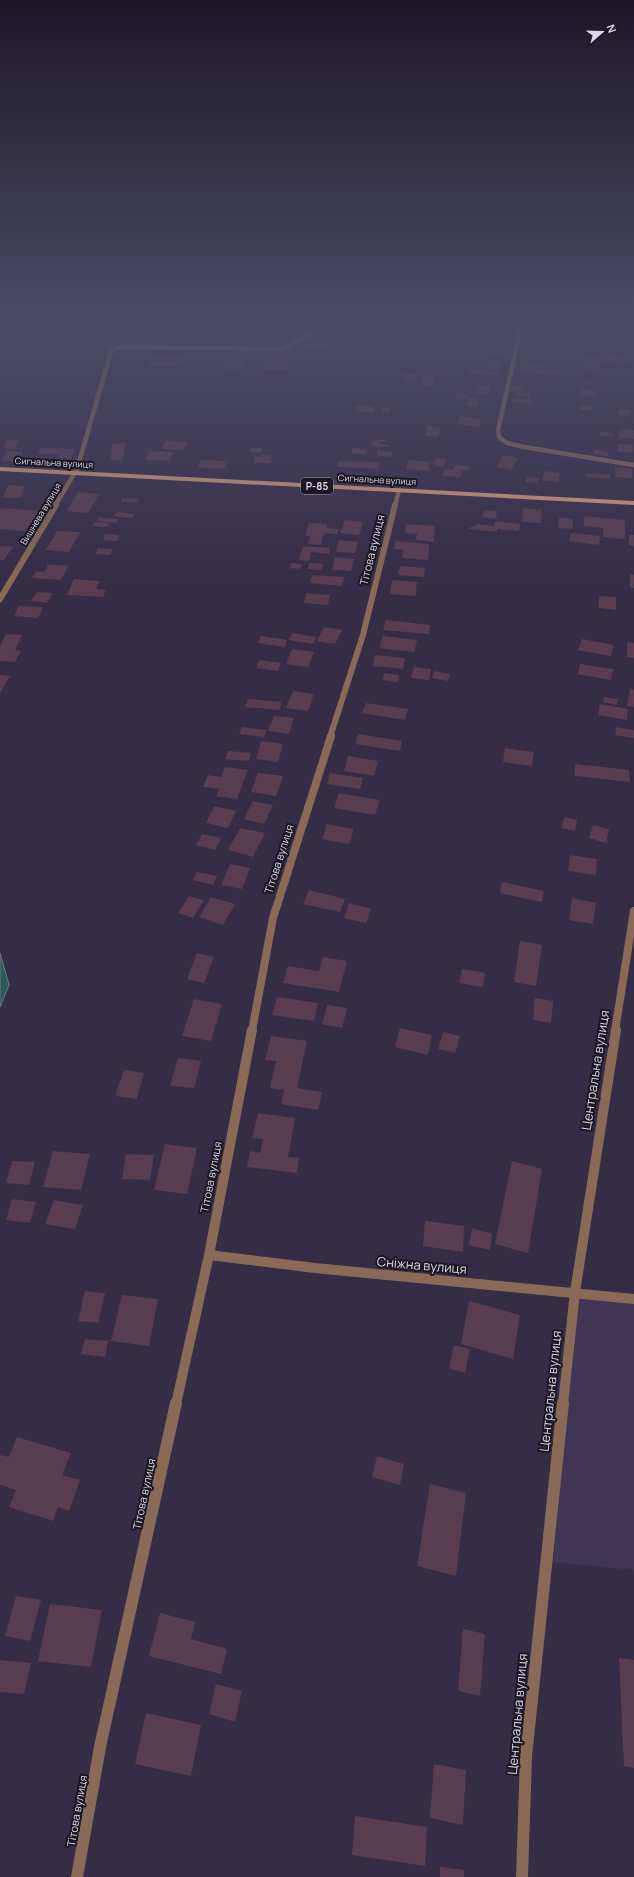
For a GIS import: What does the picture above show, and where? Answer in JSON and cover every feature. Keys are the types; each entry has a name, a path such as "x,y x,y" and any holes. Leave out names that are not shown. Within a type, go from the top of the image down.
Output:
{"main road":[{"name":"Сигнальна вулиця","path":"0,469 634,503"}],"street":[{"name":"Вишнева вулиця","path":"0,599 74,473 93,411"},
{"path":"502,411 498,430 499,437 506,443 634,465"},
{"name":"Тітова вулиця","path":"77,1877 100,1747 209,1255 273,918 363,635 399,490"},
{"name":"Центральна вулиця","path":"522,1877 526,1757 575,1292 634,911"},
{"name":"Сніжна вулиця","path":"209,1255 287,1266 575,1292 634,1299"}],"shaded area":[{"path":"0,953 9,985 0,1007"},
{"path":"578,1295 634,1302 634,1570 553,1562"}],"building":[{"path":"356,411 374,411 374,412 356,412"},
{"path":"619,411 631,411 630,417 618,416"},
{"path":"461,416 482,419 478,427 456,424"},
{"path":"427,426 441,427 438,437 425,436"},
{"path":"619,429 634,430 634,439 619,438"},
{"path":"600,431 613,433 613,437 600,435"},
{"path":"373,439 386,440 386,442 380,442 379,444 389,445 388,447 371,446"},
{"path":"7,440 19,441 14,449 3,448"},
{"path":"165,441 187,442 184,450 162,449"},
{"path":"125,443 123,460 110,460 112,444"},
{"path":"618,444 633,445 633,453 618,452"},
{"path":"41,448 75,449 71,459 58,458 59,454 38,454"},
{"path":"251,448 262,448 261,453 250,452"},
{"path":"352,448 367,449 366,454 351,453"},
{"path":"378,450 393,452 391,457 377,456"},
{"path":"595,450 609,452 608,456 594,454"},
{"path":"6,451 23,452 18,462 1,461"},
{"path":"149,451 173,452 170,461 146,460"},
{"path":"261,454 272,455 271,463 254,463 255,456 261,457"},
{"path":"503,455 518,458 512,470 497,467"},
{"path":"436,458 446,459 444,467 434,466"},
{"path":"40,459 57,459 55,464 38,464"},
{"path":"201,460 228,461 226,469 198,468"},
{"path":"408,460 430,462 428,471 406,469"},
{"path":"338,461 379,462 379,469 337,467"},
{"path":"455,465 469,466 469,471 462,470 461,477 443,476 444,469 454,470"},
{"path":"615,467 632,469 632,478 615,477"},
{"path":"545,471 560,473 558,482 542,480"},
{"path":"586,473 611,475 610,479 586,477"},
{"path":"527,477 539,478 538,483 525,482"},
{"path":"8,485 25,486 20,498 3,498"},
{"path":"78,492 100,494 88,513 67,511"},
{"path":"122,498 139,499 138,503 121,502"},
{"path":"0,508 42,511 30,532 0,529"},
{"path":"523,508 542,510 541,523 522,522"},
{"path":"484,510 497,511 496,519 482,517"},
{"path":"117,512 134,514 132,518 114,516"},
{"path":"584,516 625,520 625,539 603,537 603,528 584,526"},
{"path":"99,517 118,519 117,523 97,521"},
{"path":"559,517 573,519 573,529 558,528"},
{"path":"345,520 363,522 359,535 340,533"},
{"path":"495,521 520,524 519,531 497,529 497,532 469,529 470,527 475,527 476,524 494,526"},
{"path":"95,522 110,523 107,527 92,526"},
{"path":"309,523 327,524 326,528 339,529 337,534 324,533 321,545 308,544 310,536 305,536"},
{"path":"406,524 435,526 434,542 416,540 417,534 405,533"},
{"path":"57,531 80,532 69,552 46,550"},
{"path":"571,533 600,536 599,545 569,541"},
{"path":"105,534 119,535 117,541 103,540"},
{"path":"629,535 634,535 634,546 629,545"},
{"path":"339,540 358,542 355,553 336,552"},
{"path":"395,541 429,544 428,560 402,558 403,550 394,549"},
{"path":"0,546 13,547 4,560 0,560"},
{"path":"303,546 330,548 329,554 311,552 309,561 299,560"},
{"path":"98,548 113,549 110,555 95,554"},
{"path":"335,557 354,559 351,571 332,570"},
{"path":"291,563 302,564 300,569 289,568"},
{"path":"309,563 323,564 321,570 308,569"},
{"path":"48,564 68,566 61,580 32,578 36,571 45,572"},
{"path":"400,566 425,568 424,577 398,575"},
{"path":"630,574 634,575 634,588 630,587"},
{"path":"312,575 344,577 342,586 310,583"},
{"path":"74,579 100,581 96,589 106,590 103,597 67,595"},
{"path":"392,580 417,582 416,596 390,594"},
{"path":"37,592 53,593 47,603 31,601"},
{"path":"306,593 330,595 328,605 304,603"},
{"path":"599,596 616,597 616,610 599,608"},
{"path":"19,606 43,607 38,618 14,616"},
{"path":"386,620 430,625 429,634 383,630"},
{"path":"324,627 342,630 335,644 317,641"},
{"path":"292,633 316,637 313,644 289,640"},
{"path":"6,634 22,635 15,650 21,651 15,662 0,661 0,646"},
{"path":"261,636 287,640 285,647 258,643"},
{"path":"383,636 417,640 414,652 379,648"},
{"path":"582,639 614,645 611,656 578,650"},
{"path":"627,642 634,643 634,658 627,657"},
{"path":"292,649 314,652 308,667 286,664"},
{"path":"375,655 405,658 403,669 373,666"},
{"path":"259,660 281,663 278,671 256,668"},
{"path":"580,664 613,669 611,680 578,674"},
{"path":"414,667 431,669 429,680 411,678"},
{"path":"434,671 450,674 448,681 432,678"},
{"path":"384,673 399,675 398,682 383,680"},
{"path":"0,675 10,676 0,693"},
{"path":"630,689 634,690 634,707 627,706"},
{"path":"293,691 314,694 308,711 286,708"},
{"path":"604,697 618,699 617,705 603,702"},
{"path":"248,699 281,702 280,710 245,707"},
{"path":"366,703 408,709 405,720 362,713"},
{"path":"600,704 628,709 627,720 598,715"},
{"path":"274,716 294,718 289,734 268,731"},
{"path":"242,727 267,730 264,737 239,734"},
{"path":"616,727 634,730 634,738 615,735"},
{"path":"358,734 402,741 400,751 355,744"},
{"path":"261,741 283,744 278,762 256,759"},
{"path":"505,748 534,752 532,766 503,762"},
{"path":"228,751 251,753 249,761 225,759"},
{"path":"348,756 378,761 374,776 344,771"},
{"path":"575,764 629,770 630,782 575,776"},
{"path":"225,767 248,770 237,799 216,796 219,789 203,787 208,775 221,777"},
{"path":"258,773 283,776 276,796 251,792"},
{"path":"330,773 363,778 360,789 327,784"},
{"path":"339,793 380,800 375,815 334,808"},
{"path":"253,801 273,805 264,824 244,819"},
{"path":"214,806 236,811 228,828 206,823"},
{"path":"564,817 577,820 575,831 561,828"},
{"path":"327,824 354,829 349,844 322,839"},
{"path":"593,825 609,829 606,843 589,838"},
{"path":"240,828 265,833 253,857 228,850"},
{"path":"202,834 221,838 215,850 196,845"},
{"path":"570,855 597,859 596,875 568,871"},
{"path":"230,864 250,868 242,889 221,885"},
{"path":"197,872 217,876 213,885 193,880"},
{"path":"502,882 544,891 542,902 500,893"},
{"path":"309,890 345,899 340,912 303,904"},
{"path":"189,896 204,900 193,918 178,913"},
{"path":"211,897 235,904 223,925 199,917"},
{"path":"572,898 596,903 593,924 569,920"},
{"path":"349,903 371,909 366,923 344,918"},
{"path":"520,941 542,945 536,986 514,982"},
{"path":"197,953 214,957 204,983 187,979"},
{"path":"323,957 347,961 339,992 283,983 288,966 319,971"},
{"path":"462,969 485,973 483,987 459,983"},
{"path":"277,997 318,1003 314,1021 272,1015"},
{"path":"535,998 553,1001 551,1023 533,1020"},
{"path":"194,999 222,1004 211,1041 182,1036"},
{"path":"327,1005 347,1008 342,1028 322,1024"},
{"path":"400,1028 432,1035 428,1055 395,1047"},
{"path":"443,1032 460,1036 455,1053 438,1049"},
{"path":"271,1036 307,1041 297,1088 322,1092 318,1110 281,1104 284,1090 270,1088 276,1061 265,1060"},
{"path":"178,1058 201,1061 194,1088 170,1086"},
{"path":"124,1070 144,1073 137,1099 115,1096"},
{"path":"258,1113 295,1118 288,1157 299,1158 297,1173 247,1167 250,1151 260,1153 263,1139 252,1138"},
{"path":"165,1144 197,1148 187,1194 154,1190"},
{"path":"53,1151 90,1154 81,1190 43,1187"},
{"path":"126,1154 154,1155 150,1180 122,1179"},
{"path":"12,1161 35,1162 29,1185 6,1183"},
{"path":"512,1161 542,1169 528,1253 495,1244"},
{"path":"12,1199 36,1202 30,1223 6,1220"},
{"path":"54,1200 83,1205 75,1229 45,1224"},
{"path":"425,1221 464,1226 463,1252 423,1246"},
{"path":"472,1228 492,1234 490,1250 469,1245"},
{"path":"85,1291 105,1293 98,1323 78,1321"},
{"path":"122,1295 158,1299 149,1346 111,1341"},
{"path":"469,1301 520,1315 513,1359 461,1344"},
{"path":"85,1339 108,1341 105,1357 81,1354"},
{"path":"454,1345 470,1349 465,1373 449,1368"},
{"path":"17,1437 71,1453 62,1475 80,1480 69,1511 58,1507 53,1521 9,1507 16,1490 0,1485 0,1455 9,1457"},
{"path":"377,1456 404,1464 400,1485 372,1477"},
{"path":"430,1484 466,1493 456,1576 417,1566"},
{"path":"16,1596 41,1600 30,1641 5,1636"},
{"path":"50,1604 102,1610 91,1667 38,1661"},
{"path":"160,1613 195,1622 191,1639 227,1649 221,1674 149,1656"},
{"path":"463,1629 485,1634 480,1696 458,1691"},
{"path":"619,1658 634,1660 634,1768 624,1766"},
{"path":"0,1660 31,1663 24,1694 0,1692"},
{"path":"216,1684 242,1691 235,1722 209,1714"},
{"path":"146,1713 201,1725 191,1776 135,1764"},
{"path":"434,1764 466,1770 463,1825 430,1818"},
{"path":"355,1816 427,1827 425,1866 352,1855"},
{"path":"440,1867 464,1870 464,1877 440,1877"}]}
